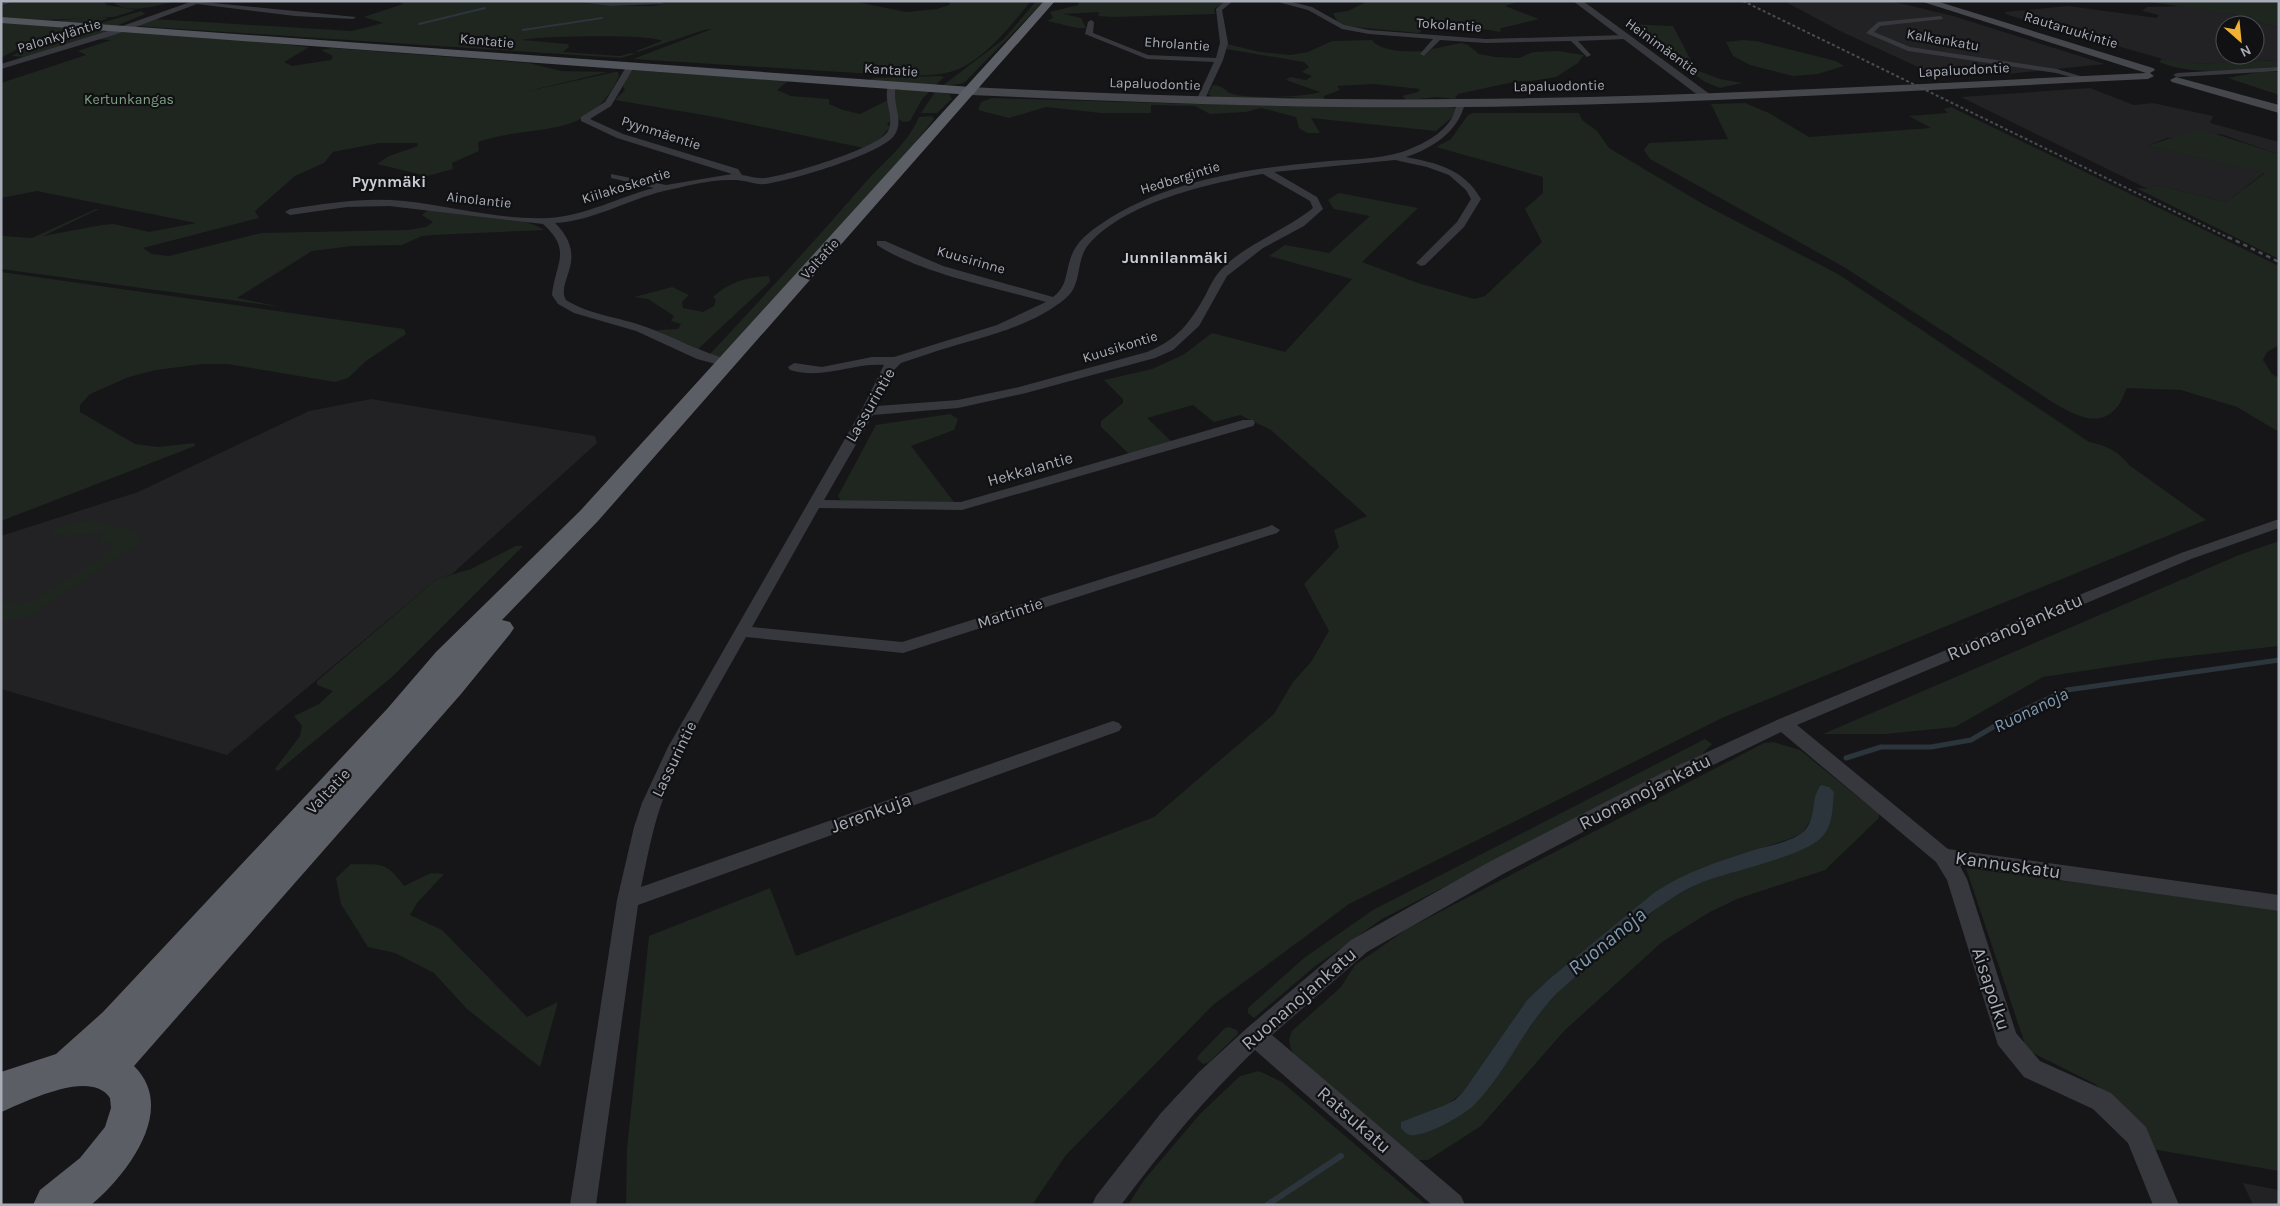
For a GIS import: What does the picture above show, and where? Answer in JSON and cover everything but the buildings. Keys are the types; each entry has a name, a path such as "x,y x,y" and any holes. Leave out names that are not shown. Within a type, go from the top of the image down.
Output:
{"highway":[{"name":"Valtatie","path":"87,1070 450,687 535,586 589,516 1050,1"},
{"path":"2,1091 38,1076 87,1070 118,1077 130,1093 130,1116 118,1144 93,1189 55,1205"}],"main road":[{"name":"Rautaruukintie","path":"1925,1 2279,109"},
{"name":"Kantatie","path":"1,20 971,91"},
{"name":"Lapaluodontie","path":"971,91 1200,101 1461,102 1707,97 2163,75"}],"street":[{"path":"1200,101 1219,60 1224,43 1220,9 1230,1"},
{"name":"Tokolantie","path":"1277,1 1314,9 1339,25 1351,29 1438,38 1493,41 1626,37"},
{"name":"Heinimäentie","path":"1577,1 1707,97"},
{"path":"198,2 295,14 354,17"},
{"name":"Palonkyläntie","path":"1,67 123,29 198,2"},
{"name":"Kalkankatu","path":"1940,18 1878,24 1870,33 1908,49 2056,71 2086,79"},
{"name":"Ehrolantie","path":"1090,22 1089,34 1133,53 1148,57 1219,60"},
{"path":"1424,54 1438,38"},
{"path":"1573,38 1587,55"},
{"name":"Pyynmäentie","path":"630,67 608,104 584,119 620,136 734,171 738,176"},
{"name":"Lapaluodontie","path":"2163,75 2279,69"},
{"name":"Kiilakoskentie","path":"546,221 601,211 665,188 738,176 755,181 783,177 860,152 883,141 891,134 895,123 889,95 892,86"},
{"name":"Hedbergintie","path":"794,366 809,372 870,362 896,361 991,330 1054,301 1069,287 1076,255 1080,249 1091,237 1112,221 1166,195 1204,184 1266,172 1395,157 1427,146 1439,138 1460,110 1461,102"},
{"path":"1395,157 1437,167 1456,175 1469,186 1476,199 1474,206 1463,221 1421,263"},
{"name":"Kuusikontie","path":"868,411 958,404 1142,358 1169,347 1195,324 1223,274 1259,246 1300,224 1318,209 1314,199 1266,172"},
{"path":"614,176 665,188"},
{"name":"Ainolantie","path":"290,212 342,205 391,203 546,221"},
{"path":"546,221 565,246 567,264 558,296 561,302 596,317 646,330 703,357 727,363"},
{"name":"Kuusirinne","path":"882,243 930,265 1054,301"},
{"name":"Lassurintie","path":"583,1205 628,900 644,827 665,772 741,631 868,411 887,369 896,361"},
{"name":"Hekkalantie","path":"815,504 962,506 1248,424"},
{"name":"Ruonanojankatu","path":"1105,1205 1170,1121 1207,1080 1255,1035 1359,946 1496,868 1674,776 1783,724 2186,556 2279,523"},
{"name":"Martintie","path":"741,631 902,648 1272,530"},
{"name":"Kannuskatu","path":"1783,724 1943,856 2279,903"},
{"name":"Jerenkuja","path":"628,900 1113,727"},
{"name":"Aisapolku","path":"1943,856 1957,879 2006,1038 2032,1070 2102,1101 2137,1136 2166,1205"},
{"name":"Ratsukatu","path":"1255,1035 1452,1205"}],"shaded area":[{"path":"1784,1 1891,1 1953,16 2105,64 2007,74 1931,73 1840,31"},
{"path":"2068,6 2157,18 2159,15 2142,11 2147,7 2184,6 2236,15 2215,15 2215,63 2195,64 2177,63 2008,15 2004,12"},
{"path":"2265,24 2279,28 2279,60 2265,61"},
{"path":"2090,88 2134,105 2153,103 2213,116 2210,123 2279,142 2279,152 2275,153 2221,134 2167,138 2147,146 2265,172 2226,202 2157,185 2148,189 1961,97"},
{"path":"371,399 595,436 597,443 452,574 437,579 227,755 1,689 1,536 138,492 309,411"},
{"path":"2243,1183 2279,1190 2279,1205 2253,1205"}],"green space":[{"path":"15,1 104,1 107,5 136,10 114,17 43,20 1,18 1,7"},
{"path":"112,1 177,1 134,9 126,8"},
{"path":"399,1 572,1 610,6 653,6 664,4 661,1 852,1 906,12 937,9 949,5 951,1 1031,1 995,43 962,68 932,75 903,76 633,59 712,29 638,52 636,51 662,41 638,37 594,36 522,40 568,44 569,47 563,52 620,56 631,53 635,54 621,58 136,26 153,19 352,31 383,23 364,17 403,4"},
{"path":"1036,1 1044,1 965,82 942,86 1004,39"},
{"path":"1077,1 1227,1 1214,9 1215,14 1112,17 1098,16 1099,12 1064,14 1081,18 1086,28 1071,27 1047,21 1053,18 1050,12 1078,5"},
{"path":"1362,1 1520,1 1505,6 1539,19 1502,28 1500,29 1501,32 1433,21 1419,27 1421,32 1418,33 1344,26 1338,23 1333,13 1348,11 1364,3"},
{"path":"2144,1 2279,1 2279,28 2265,24 2265,15 2236,15"},
{"path":"141,11 145,14 118,25 122,26 53,21 91,17 109,18 93,23 98,24"},
{"path":"1,21 112,29 111,32 24,57 12,56 35,43 80,29 75,28 25,45 1,58"},
{"path":"1627,24 1673,26 1696,70 1720,79 1742,83 1720,88 1705,82 1631,30"},
{"name":"Kertunkangas","path":"123,31 235,39 309,47 284,62 292,66 331,60 333,56 321,50 332,48 529,63 561,71 608,72 524,92 615,72 618,72 619,76 607,97 592,112 576,121 559,127 499,136 478,142 479,151 452,163 453,169 427,176 377,164 389,156 418,146 417,143 379,143 333,152 324,163 295,176 255,211 259,218 143,248 152,254 169,256 261,233 408,230 426,227 433,222 422,215 429,209 505,217 544,230 433,235 422,236 402,245 352,246 312,251 237,298 282,307 1,269 1,228 3,236 32,238 96,209 99,209 43,236 102,225 114,224 149,232 196,223 37,191 1,198 1,83 86,55 78,51 111,40 94,39"},
{"path":"1372,40 1376,44 1388,49 1424,51 1421,55 1424,56 1432,49 1461,43 1468,45 1479,54 1495,57 1519,58 1533,52 1558,51 1584,55 1578,63 1556,77 1518,81 1458,94 1455,99 1437,97 1407,100 1402,96 1418,92 1420,89 1374,84 1337,86 1340,90 1324,96 1324,100 1291,97 1218,100 1208,94 1213,85 1240,96 1290,96 1320,92 1286,80 1290,77 1306,80 1312,76 1302,72 1309,67 1304,62 1226,49 1227,44 1260,52 1290,55 1308,52 1332,41"},
{"path":"1756,41 1836,61 1844,66 1818,74 1793,76 1750,65 1733,56 1726,42"},
{"path":"2162,59 2195,64 2265,65 2265,61 2279,60 2279,67 2203,71 2173,67 2159,62"},
{"path":"633,70 788,81 777,90 791,96 829,99 829,104 860,114 888,100 891,121 887,124 890,127 877,142 864,148 715,117 615,100 625,90 623,87 627,76"},
{"path":"2259,72 2279,72 2279,95 2228,78"},
{"path":"944,77 935,85 869,80 874,78"},
{"path":"902,88 930,91 922,99 910,121 903,122 898,119 893,91"},
{"path":"935,92 949,94 952,99 937,113 921,113"},
{"path":"992,98 1195,104 1440,106 1456,108 1456,114 1436,131 1311,118 1320,133 1307,133 1299,128 1296,117 1261,108 1246,112 1210,114 1195,106 1151,105 1151,113 1101,113 1046,107 1009,118 978,110 981,102"},
{"path":"1745,103 1769,113 1809,137 1931,128 1909,116 1948,113 1944,109 1951,107 2279,266 2279,345 2267,352 2263,360 2272,374 2279,378 2279,432 2237,407 2181,390 2127,388 2118,406 2111,413 2103,417 2096,419 2088,418 2073,413 2057,405 1844,267 1650,159 1644,150 1649,143 1728,139 1711,104"},
{"path":"1473,113 1579,113 1582,120 1597,131 1609,148 1703,204 1838,274 2089,442 2116,452 2129,465 2206,520 1722,718 1349,904 1213,1005 1066,1155 1032,1205 626,1205 627,1149 649,936 770,888 796,956 1154,817 1274,714 1293,682 1311,662 1329,631 1304,584 1339,547 1334,530 1367,516 1271,430 1240,415 1214,422 1193,405 1147,418 1174,444 1129,454 1101,427 1101,421 1123,403 1123,399 1104,380 1152,369 1183,355 1212,333 1285,352 1352,279 1269,256 1285,245 1329,253 1370,216 1334,209 1328,200 1339,193 1418,208 1362,262 1418,283 1474,299 1485,296 1542,242 1525,209 1543,193 1543,177 1436,147 1451,139 1468,115"},
{"path":"932,116 934,119 912,147 722,355 719,357 710,354 902,144 919,117"},
{"path":"2203,130 2275,153 2279,152 2279,259 2136,188 2148,189 2157,185 2226,202 2265,173 2147,146 2191,131"},
{"path":"1,272 404,329 406,334 366,361 348,378 335,382 227,364 202,364 156,370 129,377 90,394 80,405 80,412 135,444 158,447 194,443 195,446 1,521"},
{"path":"769,276 770,282 698,349 664,335 657,330 678,329 681,324 671,321 674,316 648,299 634,297 672,287 689,295 682,302 683,308 703,312 714,306 716,300 713,297 732,284 746,279"},
{"path":"950,414 958,419 954,430 911,446 957,506 842,502 838,496 876,425"},
{"path":"94,521 135,530 139,537 145,539 29,617 1,621 1,601 20,604 36,599 109,552 112,544 96,541 101,533 62,536 51,534 52,530 62,526"},
{"path":"2279,541 2279,646 2162,659 2043,677 1955,727 1885,734 1823,734 2239,555"},
{"path":"516,546 523,546 392,677 278,771 275,769 300,736 302,726 294,716 319,704 333,691 317,685 317,681 437,579 471,569"},
{"path":"1705,739 1712,744 1702,754 1382,919 1314,967 1254,1018 1248,1013 1248,1008 1304,958 1373,910"},
{"path":"1773,742 1800,750 1879,814 1879,818 1825,870 1737,899 1708,913 1662,942 1564,1031 1481,1126 1428,1160 1418,1160 1367,1119 1294,1055 1289,1042 1293,1030 1341,987 1355,965 1407,929 1764,743","holes":["1817,791 1814,843 1800,850 1699,883 1665,902 1563,987 1541,1011 1496,1077 1435,1129 1417,1135 1410,1135 1463,1092 1527,1000 1548,980 1666,885 1714,864 1802,833 1811,820"]},
{"path":"351,864 376,865 387,868 404,886 431,873 444,874 417,903 410,915 442,930 527,1017 558,1002 540,1067 467,1009 434,973 395,953 368,947 341,904 336,878"},
{"path":"1966,868 2279,910 2279,1171 2152,1149 2144,1129 2095,1084 2027,1050"},
{"path":"1229,1027 1237,1030 1238,1034 1208,1063 1203,1064 1197,1059 1225,1028"},
{"path":"1259,1071 1282,1082 1426,1205 1128,1205 1144,1180 1200,1114 1240,1076"}],"water":[{"path":"572,1 661,1 664,4 610,6"},
{"path":"1821,785 1829,787 1834,792 1830,822 1821,838 1797,852 1781,858 1698,884 1646,916 1552,998 1529,1028 1498,1076 1474,1105 1453,1120 1424,1133 1410,1135 1401,1128 1401,1122 1455,1100 1463,1092 1527,1000 1548,980 1655,892 1703,868 1728,858 1787,841 1804,831 1811,820 1816,796"}],"waterway":[{"path":"1,5 12,1"},
{"path":"419,24 485,8"},
{"path":"523,30 602,18"},
{"name":"Ruonanoja","path":"1846,758 1881,747 1931,747 1971,740 2017,713 2067,690 2279,660"},
{"name":"Ruonanoja","path":"1267,1205 1341,1156"}],"railway":[{"path":"1743,1 2231,239"},
{"path":"2228,237 2279,262"}],"district":[{"name":"Pyynmäki","path":"389,181"},
{"name":"Junnilanmäki","path":"1175,257"}]}
